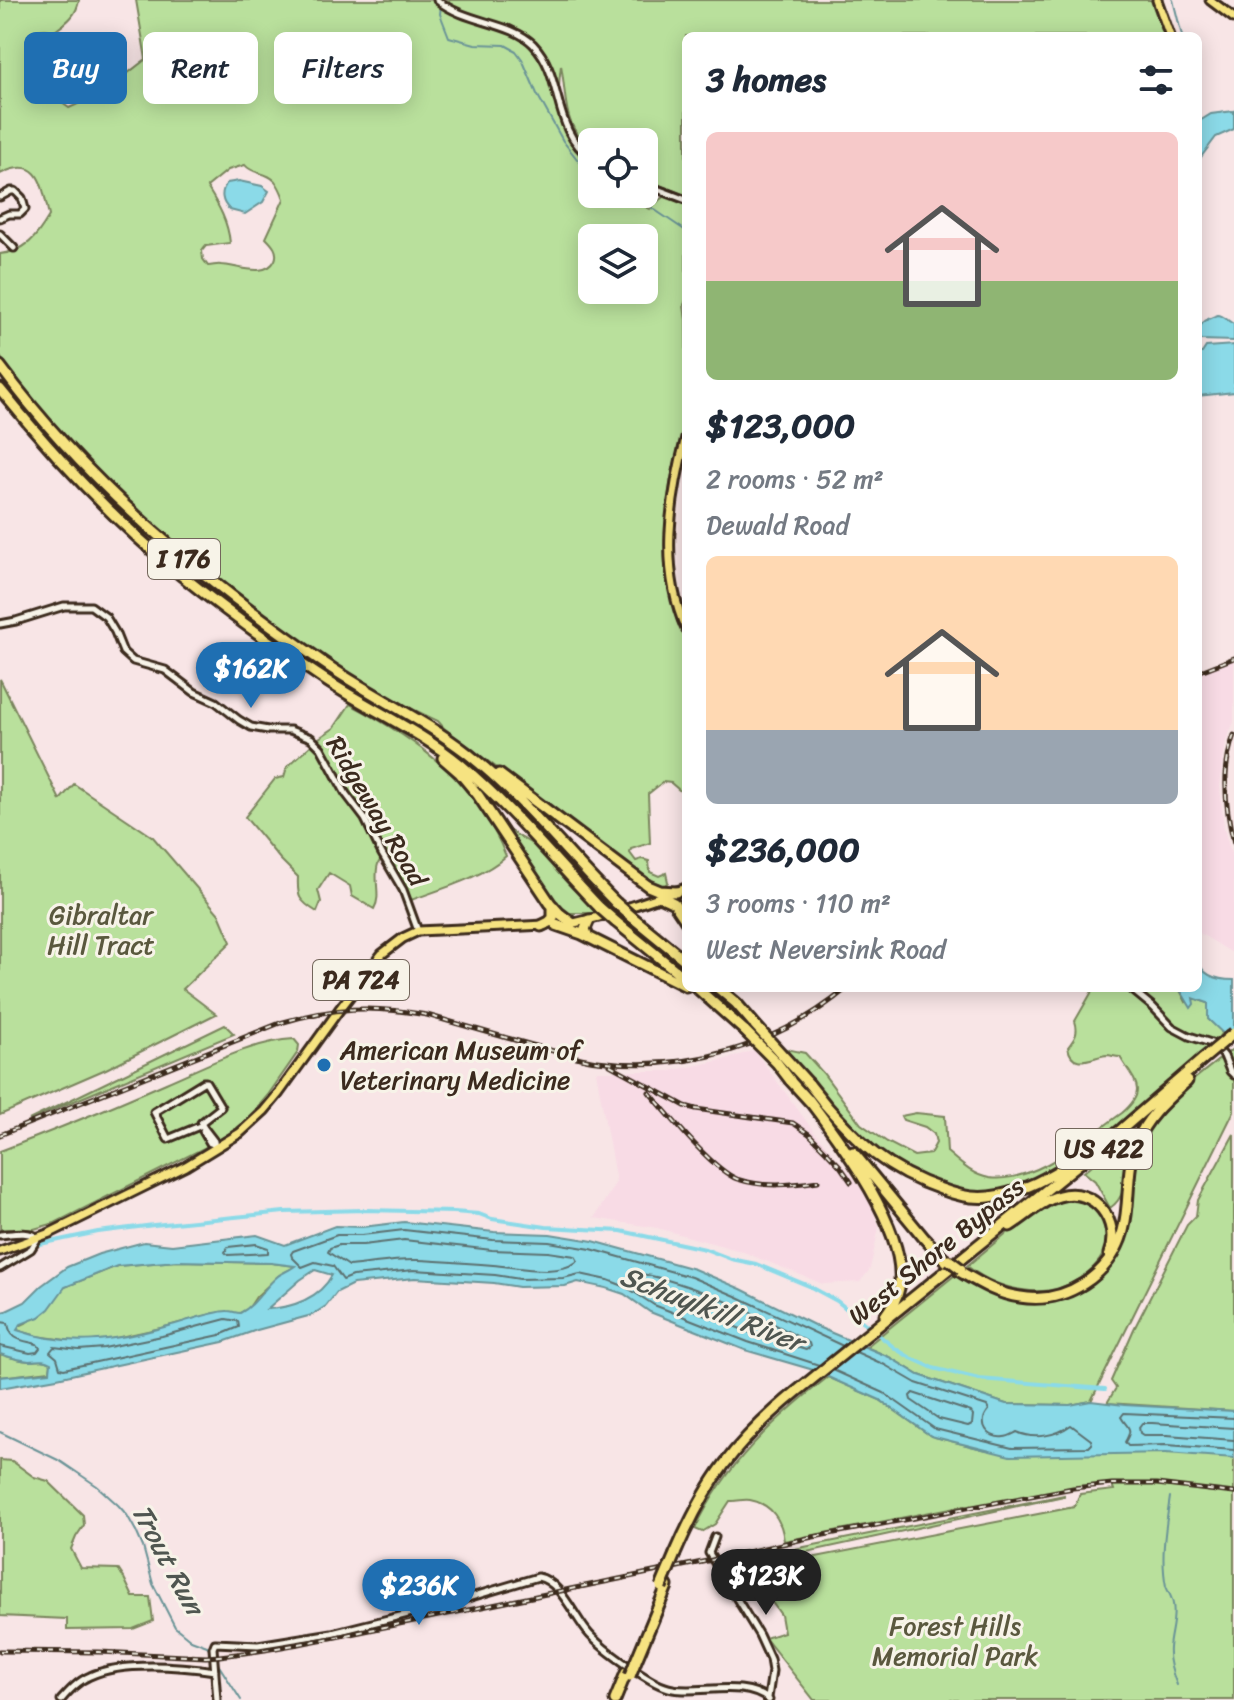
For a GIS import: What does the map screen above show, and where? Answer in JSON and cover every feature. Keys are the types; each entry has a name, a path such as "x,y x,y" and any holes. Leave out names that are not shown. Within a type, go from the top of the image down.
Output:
{"highway":[{"name":"I 176","path":"0,366 36,411 95,475 188,563 325,664 466,752 495,777 616,903 682,958"},
{"name":"I 176","path":"0,389 102,503 179,573 317,675 429,741 459,763 486,787 600,908 682,976"},
{"path":"403,710 464,747 649,887 660,891 681,890 679,908"},
{"path":"396,722 439,754 472,786 553,906 572,923"},
{"path":"649,887 652,895 649,901"},
{"path":"661,897 672,901 682,914"},
{"path":"541,926 553,918 553,906"},
{"path":"588,937 585,929 589,920"},
{"path":"556,925 588,937 682,984"},
{"path":"695,992 723,1009"},
{"path":"702,992 777,1063 924,1238 960,1270 1006,1294 1028,1298 1050,1297 1070,1291 1095,1275 1113,1254 1122,1234 1131,1161 1139,1136 1151,1116 1187,1081"},
{"path":"725,992 809,1084 949,1262"},
{"name":"West Shore Bypass","path":"798,1393 1187,1081 1234,1033"},
{"name":"West Shore Bypass","path":"617,1700 678,1554 704,1503 731,1461 762,1426 848,1350 1234,1040"},
{"path":"809,1100 863,1177 882,1213 896,1250 900,1275 898,1293 877,1327"},
{"path":"823,1102 851,1133 886,1163 921,1182 974,1197 1000,1195 1032,1185 1122,1129"},
{"path":"960,1270 1007,1291 1028,1295 1056,1293 1076,1285 1098,1269 1110,1252 1113,1235 1108,1217 1099,1206 1084,1196 1070,1194 1048,1201 1001,1232"}],"main road":[{"path":"1157,0 1169,32"},
{"path":"1210,0 1234,18"},
{"path":"682,454 673,492 669,532 676,600 682,617"},
{"name":"PA 724","path":"0,1251 38,1238 186,1166 240,1133 271,1103 382,954 403,938 418,931 572,923 681,890"}],"street":[{"path":"440,2 457,13 512,31 533,44 548,67 570,136 578,147"},
{"path":"658,189 682,198"},
{"path":"0,197 15,191 22,198 25,209 20,214 0,218"},
{"path":"0,234 14,248"},
{"name":"Ridgeway Road","path":"0,624 64,606 91,606 106,617 123,652 133,661 165,670 251,727 290,730 311,738 321,748 346,794 365,819 405,895 418,931"},
{"path":"1135,992 1172,1027 1214,1044 1234,1075"},
{"path":"203,1126 168,1139 154,1112 206,1082 221,1107 203,1121 214,1147"},
{"path":"0,1235 34,1234 38,1238 31,1249 0,1268"},
{"path":"217,1700 215,1643 258,1645 332,1633 541,1577 559,1591 586,1631 601,1646 660,1685 678,1690 727,1688 760,1694 768,1699 772,1663 759,1635 709,1553 715,1537"},
{"path":"61,1700 79,1682 97,1673 159,1667 215,1671"}],"shaded area":[{"path":"1234,661 1234,722 1226,741 1220,786 1224,829 1234,864 1234,954 1202,934 1202,673"},
{"path":"754,1050 815,1133 852,1175 871,1204 879,1227 870,1269 860,1282 823,1284 741,1251 657,1228 594,1218 616,1182 596,1071 670,1071"}],"green space":[{"path":"0,0 79,0 74,14 55,31 24,32 24,104 64,104 69,108 78,104 127,104 127,72 143,61 143,104 258,104 258,32 143,32 143,41 136,0 1151,0 1163,32 682,32 682,194 682,435 671,478 666,561 672,604 682,631 682,793 671,783 663,782 648,794 650,843 631,849 630,853 636,861 649,861 650,872 659,876 666,873 668,882 664,886 647,881 438,721 350,674 285,630 166,539 113,489 42,411 0,356 0,254 24,246 40,231 49,216 37,176 24,168 0,174","holes":["245,165 275,181 284,199 266,238 274,248 275,260 271,266 258,270 208,266 202,251 206,246 230,243 222,214 207,187 228,170"]},
{"name":"Gibraltar Hill Tract","path":"0,679 60,800 74,784 153,837 219,914 231,942 183,989 216,1014 106,1069 0,1115"},
{"path":"350,704 399,733 443,766 479,807 506,856 473,877 411,900 385,852 378,864 374,909 352,896 350,886 329,873 318,890 321,902 317,912 303,901 299,894 298,877 245,817 275,779 284,777 287,767 334,728"},
{"path":"510,831 532,844 596,910 594,913 568,913 555,903 509,835"},
{"path":"1092,992 1181,992 1186,1002 1191,997 1208,1003 1208,1019 1222,1031 1208,1050 1180,1076 1093,1146 1041,1178 1004,1190 958,1190 936,1184 893,1162 850,1127 786,1049 805,1053 861,1124 887,1142 914,1156 930,1154 936,1143 934,1134 925,1127 903,1120 901,1116 916,1113 945,1116 947,1152 977,1174 1007,1178 1025,1174 1060,1157 1122,1113 1135,1098 1134,1079 1120,1057 1107,1055 1078,1060 1070,1054 1068,1047 1077,1029 1075,1021"},
{"path":"225,1025 234,1034 29,1120"},
{"path":"294,1039 299,1045 298,1052 268,1095 245,1122 218,1141 55,1223 34,1229 0,1229 0,1151 228,1056 262,1044"},
{"path":"1234,1048 1234,1111 1091,1401 1070,1405 1006,1404 919,1375 866,1347 955,1275 978,1289 1027,1303 1050,1302 1073,1296 1093,1284 1111,1265 1125,1240 1135,1160 1145,1132 1173,1098"},
{"path":"1234,1134 1234,1411 1107,1403 1116,1388 1111,1381 1134,1329 1187,1225 1196,1216 1198,1200"},
{"path":"1108,1151 1113,1158 1126,1162 1122,1193 1110,1208 1095,1181 1084,1172"},
{"path":"1065,1198 1091,1205 1102,1216 1106,1226 1104,1252 1089,1272 1055,1289 1022,1290 993,1282 967,1266 1009,1231 1051,1203"},
{"path":"177,1261 296,1266 278,1276 248,1309 240,1313 215,1313 102,1341 80,1342 17,1330 65,1287 117,1266"},
{"path":"0,1354 25,1361 48,1361 51,1363 50,1371 0,1377"},
{"name":"Forest Hills Memorial Park","path":"828,1377 880,1400 931,1436 987,1450 997,1436 1234,1438 1234,1700 814,1700 765,1638 784,1632 781,1615 761,1587 742,1596 728,1574 1074,1507 1080,1494 1114,1490 1112,1484 1073,1488 958,1509 966,1505 784,1541 778,1520 770,1509 750,1500 730,1501 715,1524 702,1532 695,1529 721,1484 752,1445"},
{"path":"0,1460 12,1461 34,1477 48,1481 83,1515 84,1525 71,1549 81,1568 118,1569 133,1597 150,1597 153,1621 133,1629 67,1630 67,1619 0,1616"},
{"path":"1064,1495 724,1570 719,1564"}],"water":[{"path":"1234,111 1234,129 1216,137 1202,156 1202,120 1211,114"},
{"path":"239,181 262,186 269,191 263,202 245,214 230,210 222,197 227,183"},
{"path":"1218,315 1234,324 1234,341 1202,340 1202,324"},
{"path":"1234,345 1234,392 1202,396 1202,353 1206,347"},
{"path":"1202,969 1217,978 1234,980 1234,1044 1208,1019 1208,1003 1193,998 1191,1008 1181,992 1202,992"},
{"name":"Schuylkill River","path":"404,1222 494,1232 550,1234 593,1241 694,1269 889,1357 919,1375 1006,1404 1070,1405 1091,1401 1234,1411 1234,1458 1166,1453 1010,1456 931,1436 880,1400 810,1369 745,1350 650,1312 624,1294 578,1282 565,1286 519,1287 415,1278 353,1284 337,1292 326,1306 312,1315 223,1342 0,1388 0,1377 50,1372 51,1363 48,1361 25,1361 0,1354 0,1314 25,1302 67,1267 99,1254 144,1242 172,1245 257,1235 285,1245 335,1226 362,1227","holes":["177,1261 295,1266 278,1276 240,1313 216,1312 111,1339 74,1341 17,1330 21,1324 49,1309 65,1287 117,1266","315,1270 332,1275 313,1296 295,1304 267,1309"]}],"waterway":[{"path":"1173,0 1181,32"},
{"path":"441,5 440,14 449,37 475,44 505,45 516,51 563,141 578,160"},
{"path":"652,208 682,228"},
{"path":"16,1249 98,1232 284,1212 454,1212 546,1227 621,1231 705,1249 756,1264 809,1286 837,1301 896,1349 933,1368 979,1379 1105,1389"},
{"name":"Trout Run","path":"0,1432 60,1461 97,1486 118,1505 136,1531 153,1584 175,1627 212,1651"},
{"path":"1170,1497 1164,1564 1166,1586 1174,1610 1169,1653 1177,1685"},
{"name":"Trout Run","path":"216,1661 241,1700"}],"railway":[{"path":"1202,670 1234,658"},
{"path":"1234,735 1227,762 1226,789 1234,843"},
{"path":"0,1135 280,1023 318,1014 353,1009 407,1012 589,1060 664,1063 730,1051 761,1040 791,1026 842,992"},
{"path":"610,1065 685,1106 793,1123 826,1151 851,1182"},
{"path":"649,1092 703,1153 737,1179 767,1185 818,1181"},
{"path":"0,1651 206,1657 237,1654 331,1638 808,1538 1073,1488 1157,1484 1234,1493"}],"place":[{"name":"American Museum of Veterinary Medicine","path":"324,1065"}]}
